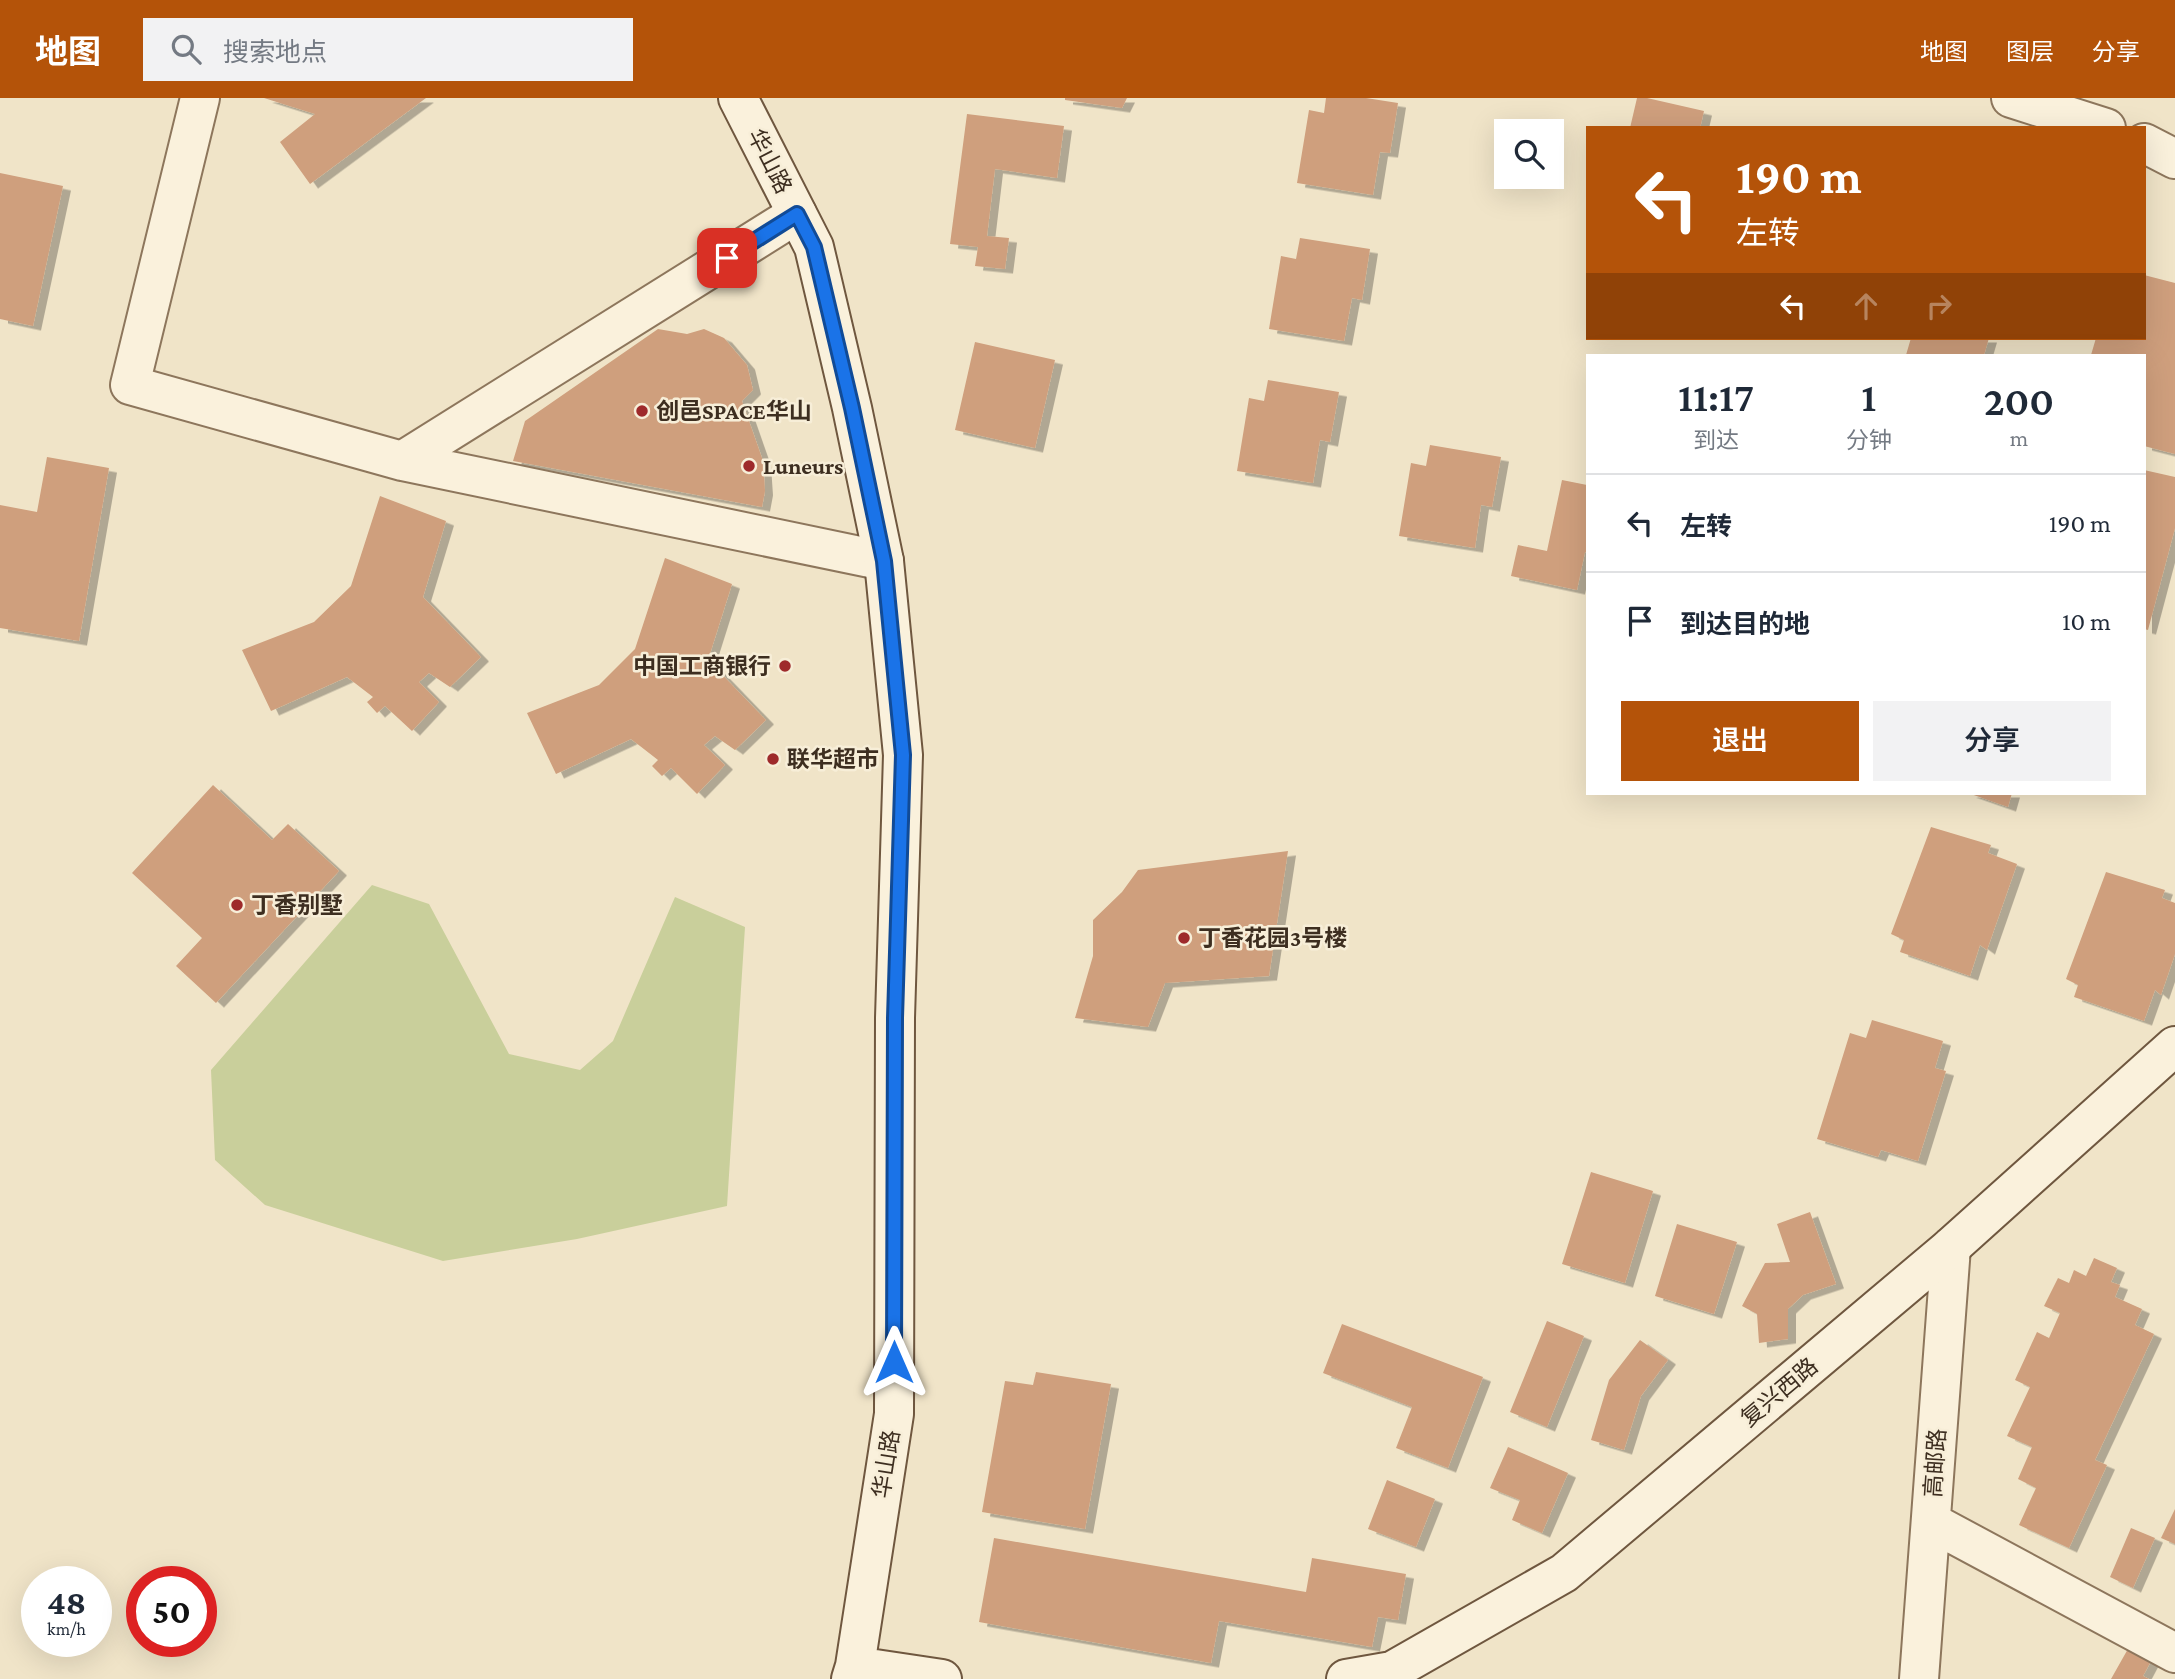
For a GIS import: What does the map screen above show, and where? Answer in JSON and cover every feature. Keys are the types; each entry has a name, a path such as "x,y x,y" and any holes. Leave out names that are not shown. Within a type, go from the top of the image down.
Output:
{"street":[{"path":"200,98 131,385 402,461 884,561"},
{"name":"华山路","path":"738,98 814,247 884,561 903,755 895,1018 894,1414 853,1673"},
{"path":"2011,98 2100,126"},
{"path":"2146,144 2175,159"},
{"path":"402,461 797,214"},
{"name":"复兴西路","path":"1346,1679 1392,1671 1564,1573 1951,1247 2175,1046"},
{"name":"高邮路","path":"1919,1679 1951,1247"},
{"path":"1931,1522 2175,1653"},
{"path":"853,1673 942,1679"}],"green space":[{"path":"372,885 429,904 509,1054 580,1070 613,1041 675,897 745,927 727,1206 577,1239 443,1261 265,1205 215,1160 211,1070"}],"building":[{"path":"264,98 426,98 310,184 280,142 315,114"},
{"path":"1065,98 1127,98 1122,108"},
{"path":"1326,98 1366,98 1398,103 1390,153 1380,152 1373,195 1297,183 1309,110 1324,113"},
{"path":"1637,98 1704,111 1700,126 1630,126"},
{"path":"967,114 1064,126 1057,178 995,169 987,236 1009,238 1005,269 975,266 978,247 950,244"},
{"path":"0,173 63,186 33,326 0,319"},
{"path":"1300,238 1370,249 1362,300 1352,298 1344,341 1269,329 1281,256 1296,259"},
{"path":"2146,276 2175,283 2175,454 2146,447 2146,354 2091,354 2095,340 2146,340"},
{"name":"创邑SPACE华山","path":"658,329 687,334 704,329 724,338 747,365 753,390 742,401 763,461 765,491 762,507 513,461 525,421"},
{"path":"1910,340 1988,340 1984,354 1906,354"},
{"path":"975,342 1055,360 1035,448 955,430"},
{"path":"1268,380 1339,392 1330,442 1320,440 1313,483 1237,471 1249,398 1264,401"},
{"path":"1430,445 1501,457 1492,507 1481,505 1475,548 1399,536 1411,463 1426,466"},
{"path":"47,457 109,468 79,641 0,628 0,505 37,512"},
{"path":"2146,470 2175,477 2175,528 2148,630"},
{"path":"1562,480 1586,485 1586,552 1577,590 1511,576 1518,545 1547,551"},
{"path":"380,496 446,521 423,597 481,657 450,687 429,673 419,682 439,702 412,731 385,706 377,713 367,702 373,697 347,677 271,711 242,650 314,622 351,586"},
{"path":"665,558 732,584 708,660 766,720 735,750 715,736 704,745 725,765 697,794 671,768 662,776 652,766 658,760 631,739 556,774 527,713 599,685 635,649"},
{"name":"丁香别墅","path":"213,785 272,840 288,824 339,871 216,1003 176,966 202,938 132,873"},
{"path":"1974,795 2011,795 2008,807"},
{"path":"1931,827 1991,845 1988,853 2017,864 1987,950 1980,945 1970,976 1900,952 1904,940 1891,934"},
{"name":"丁香花园3号楼","path":"1288,851 1269,976 1165,983 1148,1027 1075,1018 1093,956 1093,920 1122,892 1138,870"},
{"path":"2106,872 2165,890 2162,898 2175,903 2175,954 2161,995 2155,990 2144,1021 2074,997 2078,985 2066,979"},
{"path":"1872,1020 1943,1041 1935,1068 1946,1071 1918,1161 1881,1150 1878,1157 1817,1139 1850,1033 1866,1038"},
{"path":"1591,1172 1653,1191 1625,1283 1562,1264"},
{"path":"1810,1212 1836,1284 1803,1295 1788,1309 1788,1339 1759,1343 1757,1314 1742,1306 1765,1263 1790,1262 1777,1224"},
{"path":"1677,1224 1737,1242 1714,1314 1655,1296"},
{"path":"2094,1258 2117,1268 2111,1282 2120,1285 2115,1297 2142,1309 2135,1325 2154,1334 2095,1460 2107,1465 2069,1548 2019,1525 2036,1488 2018,1479 2032,1447 2007,1436 2030,1387 2015,1380 2037,1332 2049,1338 2060,1313 2044,1306 2058,1278 2069,1283 2074,1270 2086,1276"},
{"path":"1547,1321 1584,1336 1547,1427 1510,1412"},
{"path":"1342,1324 1483,1377 1448,1468 1396,1448 1412,1407 1323,1373"},
{"path":"1640,1340 1668,1360 1641,1396 1624,1450 1591,1440 1609,1380"},
{"path":"1036,1372 1111,1384 1085,1529 982,1512 1005,1381 1033,1385"},
{"path":"1508,1447 1568,1473 1542,1533 1512,1520 1520,1500 1490,1488"},
{"path":"1387,1480 1435,1499 1416,1547 1368,1529"},
{"path":"2175,1509 2175,1544 2161,1538"},
{"path":"2131,1528 2155,1538 2133,1588 2110,1577"},
{"path":"994,1538 1306,1592 1312,1558 1406,1574 1398,1620 1378,1617 1372,1647 1219,1621 1211,1663 979,1622"},
{"path":"2133,1640 2151,1661 2143,1676 2149,1679 2111,1679"}],"place":[{"name":"创邑SPACE华山","path":"642,411"},
{"name":"Luneurs","path":"749,466"},
{"name":"中国工商银行","path":"785,666"},
{"name":"联华超市","path":"773,759"},
{"name":"丁香别墅","path":"237,905"},
{"name":"丁香花园3号楼","path":"1184,938"}],"route":[{"path":"727,258 797,214 814,247 884,561 903,755 895,1018 894,1362"}]}
